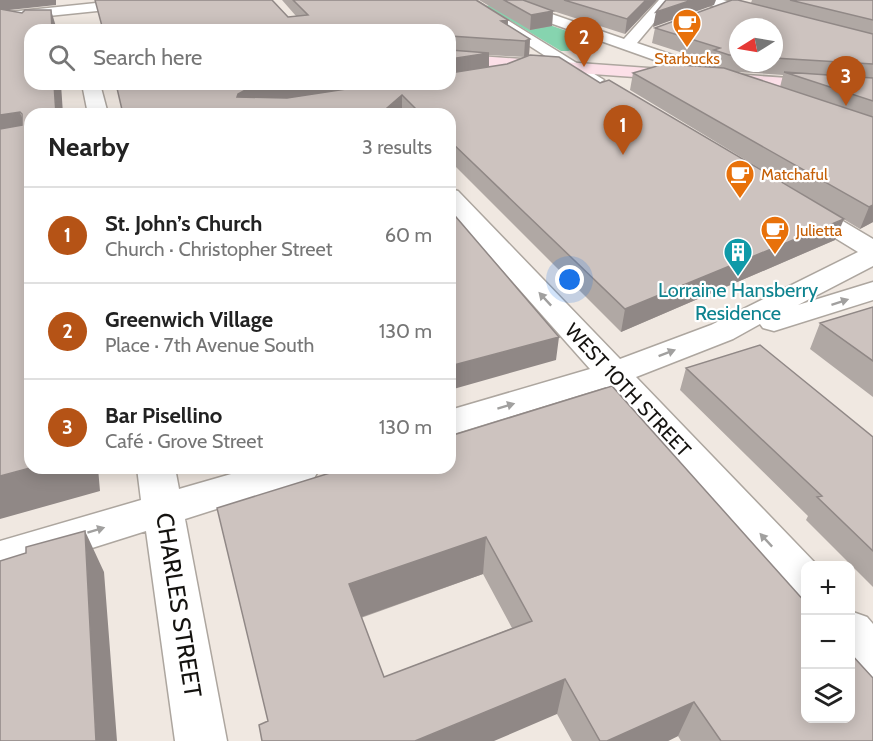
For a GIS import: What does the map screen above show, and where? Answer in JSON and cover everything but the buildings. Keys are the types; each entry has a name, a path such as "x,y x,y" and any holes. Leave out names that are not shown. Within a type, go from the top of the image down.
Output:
{"main road":[{"path":"0,26 24,27"},
{"path":"456,59 873,89"}],"street":[{"path":"0,17 80,11 165,0"},
{"path":"465,0 616,93"},
{"path":"497,0 790,102"},
{"path":"627,45 666,0"},
{"path":"709,7 731,6 748,0"},
{"path":"731,6 776,18"},
{"path":"575,68 660,33"},
{"path":"484,78 506,74 552,53"},
{"path":"92,90 97,108"},
{"path":"784,196 873,250"},
{"name":"WEST 10TH STREET","path":"456,203 801,578"},
{"path":"456,421 612,374 722,332 873,255"},
{"path":"722,332 782,321 873,291"},
{"path":"0,559 159,489 260,474"},
{"name":"CHARLES STREET","path":"159,489 201,741"},
{"path":"855,637 873,657"}],"green space":[{"path":"490,5 595,41 568,51 561,51 486,6"}],"place":[{"name":"Starbucks","path":"687,48"},
{"name":"Greenwich Village","path":"584,67"},
{"name":"Bar Pisellino","path":"846,106"},
{"name":"St. John’s Church","path":"623,155"},
{"name":"Matchaful","path":"740,200"},
{"name":"Julietta","path":"775,256"},
{"name":"Lorraine Hansberry Residence","path":"738,278"}]}
